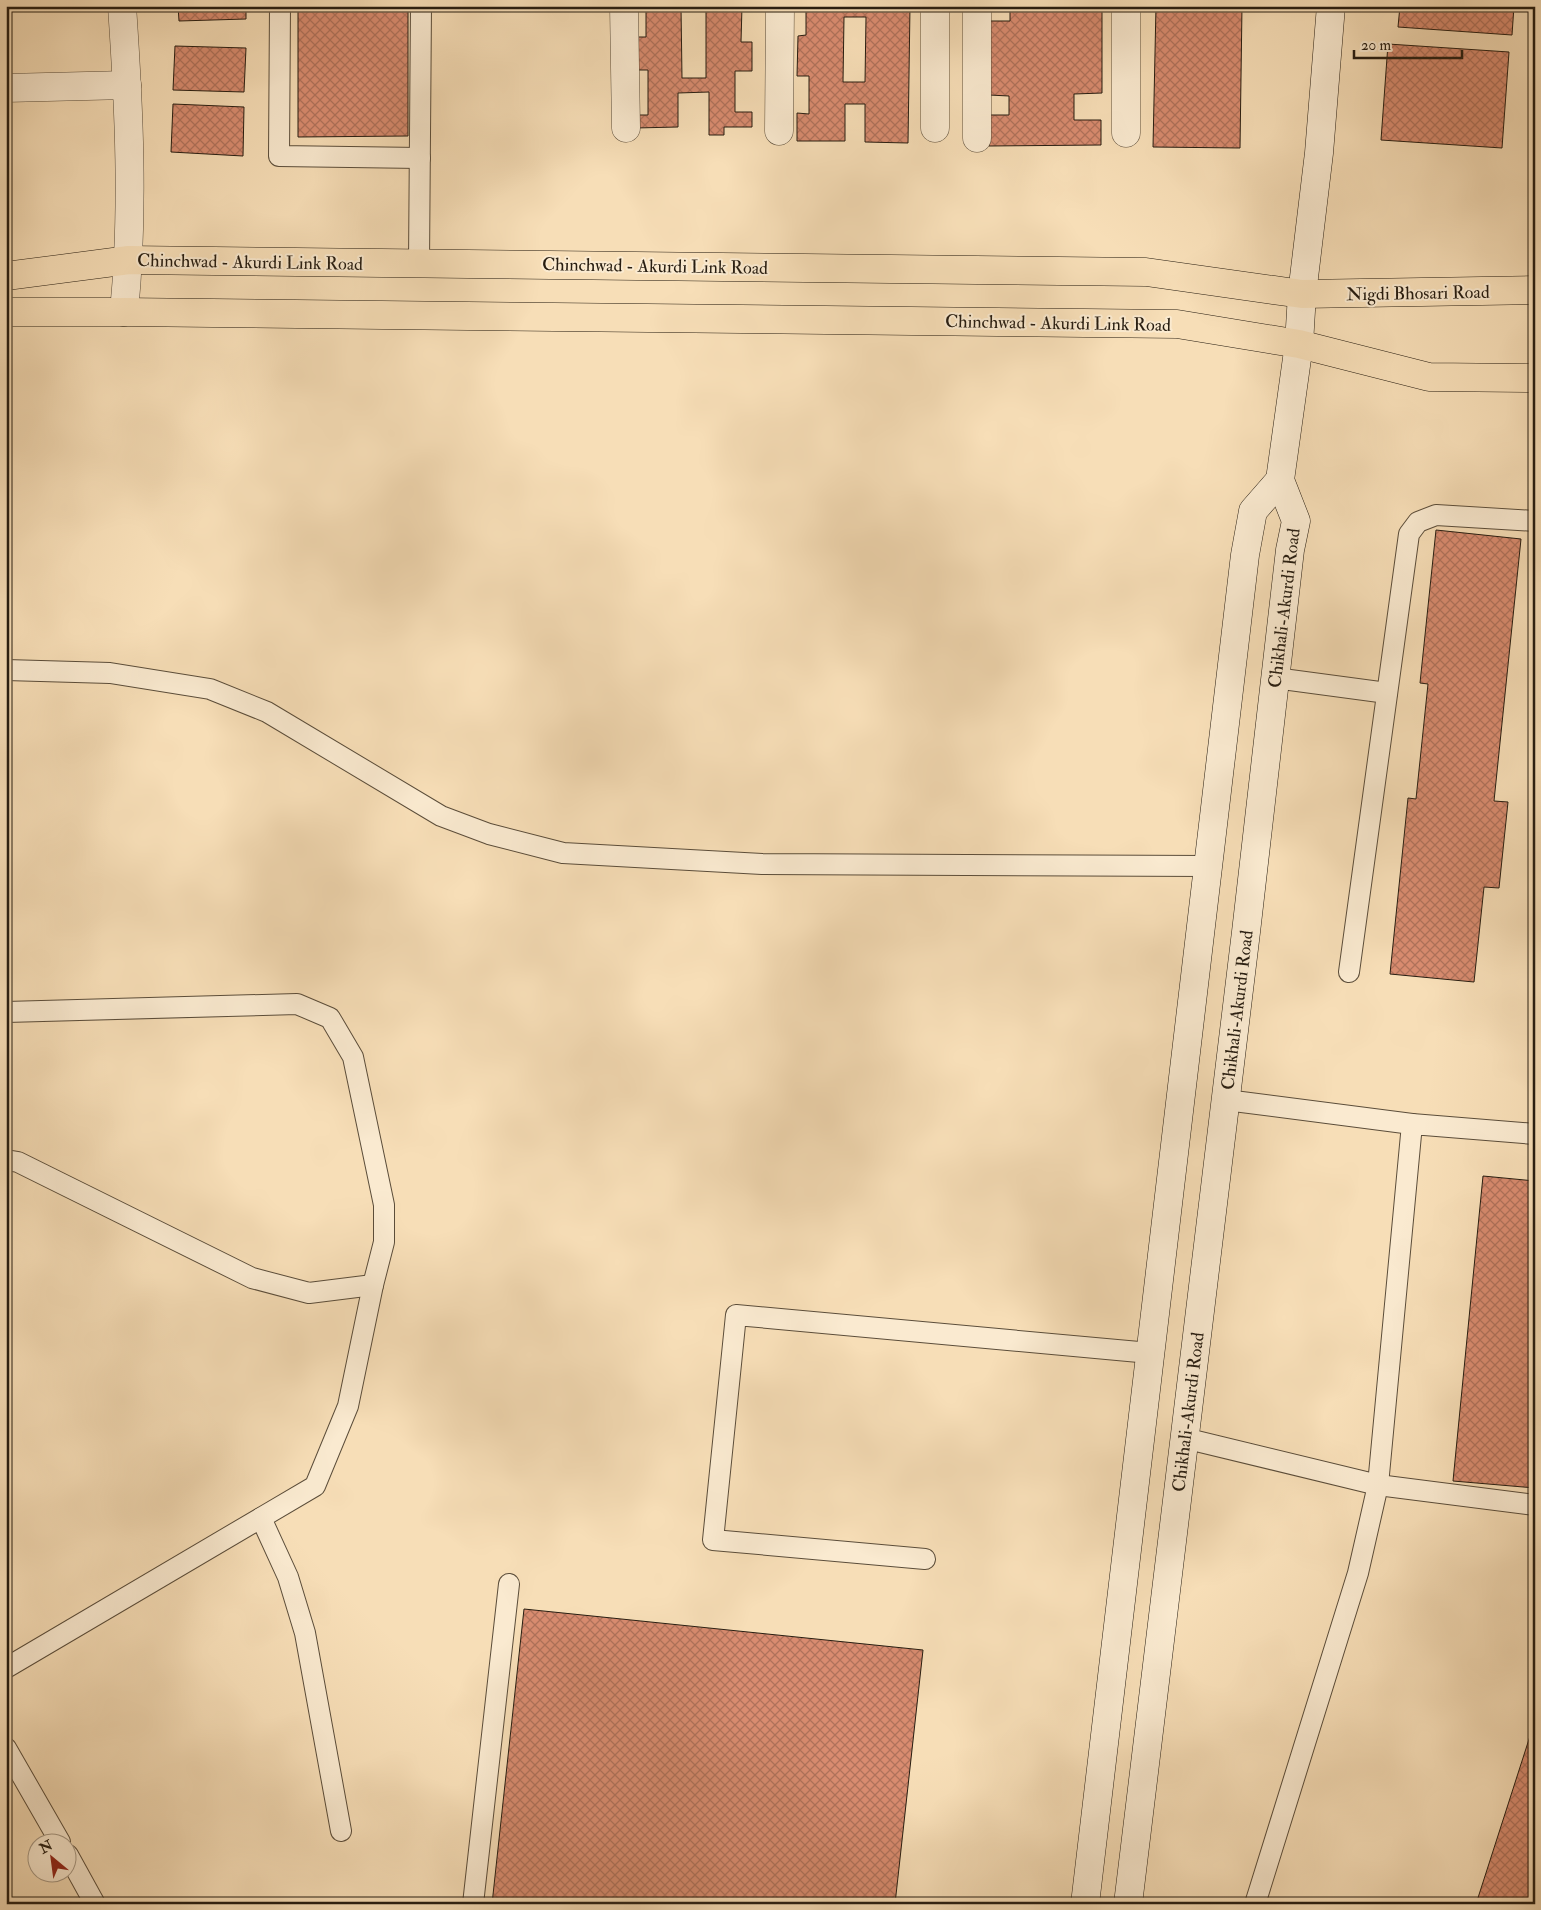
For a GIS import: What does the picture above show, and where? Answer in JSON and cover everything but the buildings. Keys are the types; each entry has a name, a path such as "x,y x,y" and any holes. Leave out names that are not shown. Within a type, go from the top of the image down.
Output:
{"main road":[{"path":"122,6 127,85 129,260 124,312"},
{"path":"624,6 626,128"},
{"path":"779,131 780,6"},
{"path":"934,128 935,6"},
{"path":"977,6 977,138"},
{"path":"1126,6 1126,133"},
{"path":"1085,1904 1245,555 1253,511 1280,480 1298,344 1319,153 1331,6"},
{"path":"6,88 127,85"},
{"name":"Chinchwad - Akurdi Link Road","path":"6,276 129,260 1146,272 1302,294"},
{"name":"Nigdi Bhosari Road","path":"1302,294 1535,290"},
{"name":"Chinchwad - Akurdi Link Road","path":"6,312 1176,324 1298,344"},
{"path":"1298,344 1429,377 1535,378"},
{"name":"Chikhali-Akurdi Road","path":"1128,1904 1226,1100 1290,550 1296,521 1280,480"}],"lane":[{"path":"280,6 278,156 420,158"},
{"path":"419,264 421,6"},
{"path":"1348,972 1409,534 1418,522 1436,516 1535,521"},
{"path":"6,670 110,673 210,689 267,712 441,816 490,834 563,853 762,864 1208,866"},
{"path":"1275,678 1387,693"},
{"path":"6,1012 298,1004 330,1018 353,1057 384,1205 384,1242 373,1285 348,1406 315,1486 6,1668"},
{"path":"1226,1100 1412,1124 1535,1134"},
{"path":"1255,1904 1358,1573 1378,1485 1412,1124"},
{"path":"6,1160 18,1162 252,1278 309,1293 373,1285"},
{"path":"925,1559 713,1540 736,1315 1150,1354"},
{"path":"1184,1438 1378,1485 1535,1505"},
{"path":"261,1518 288,1577 305,1633 341,1831"},
{"path":"474,1904 509,1584"},
{"path":"6,1748 54,1832"},
{"path":"78,1873 95,1904"}]}
